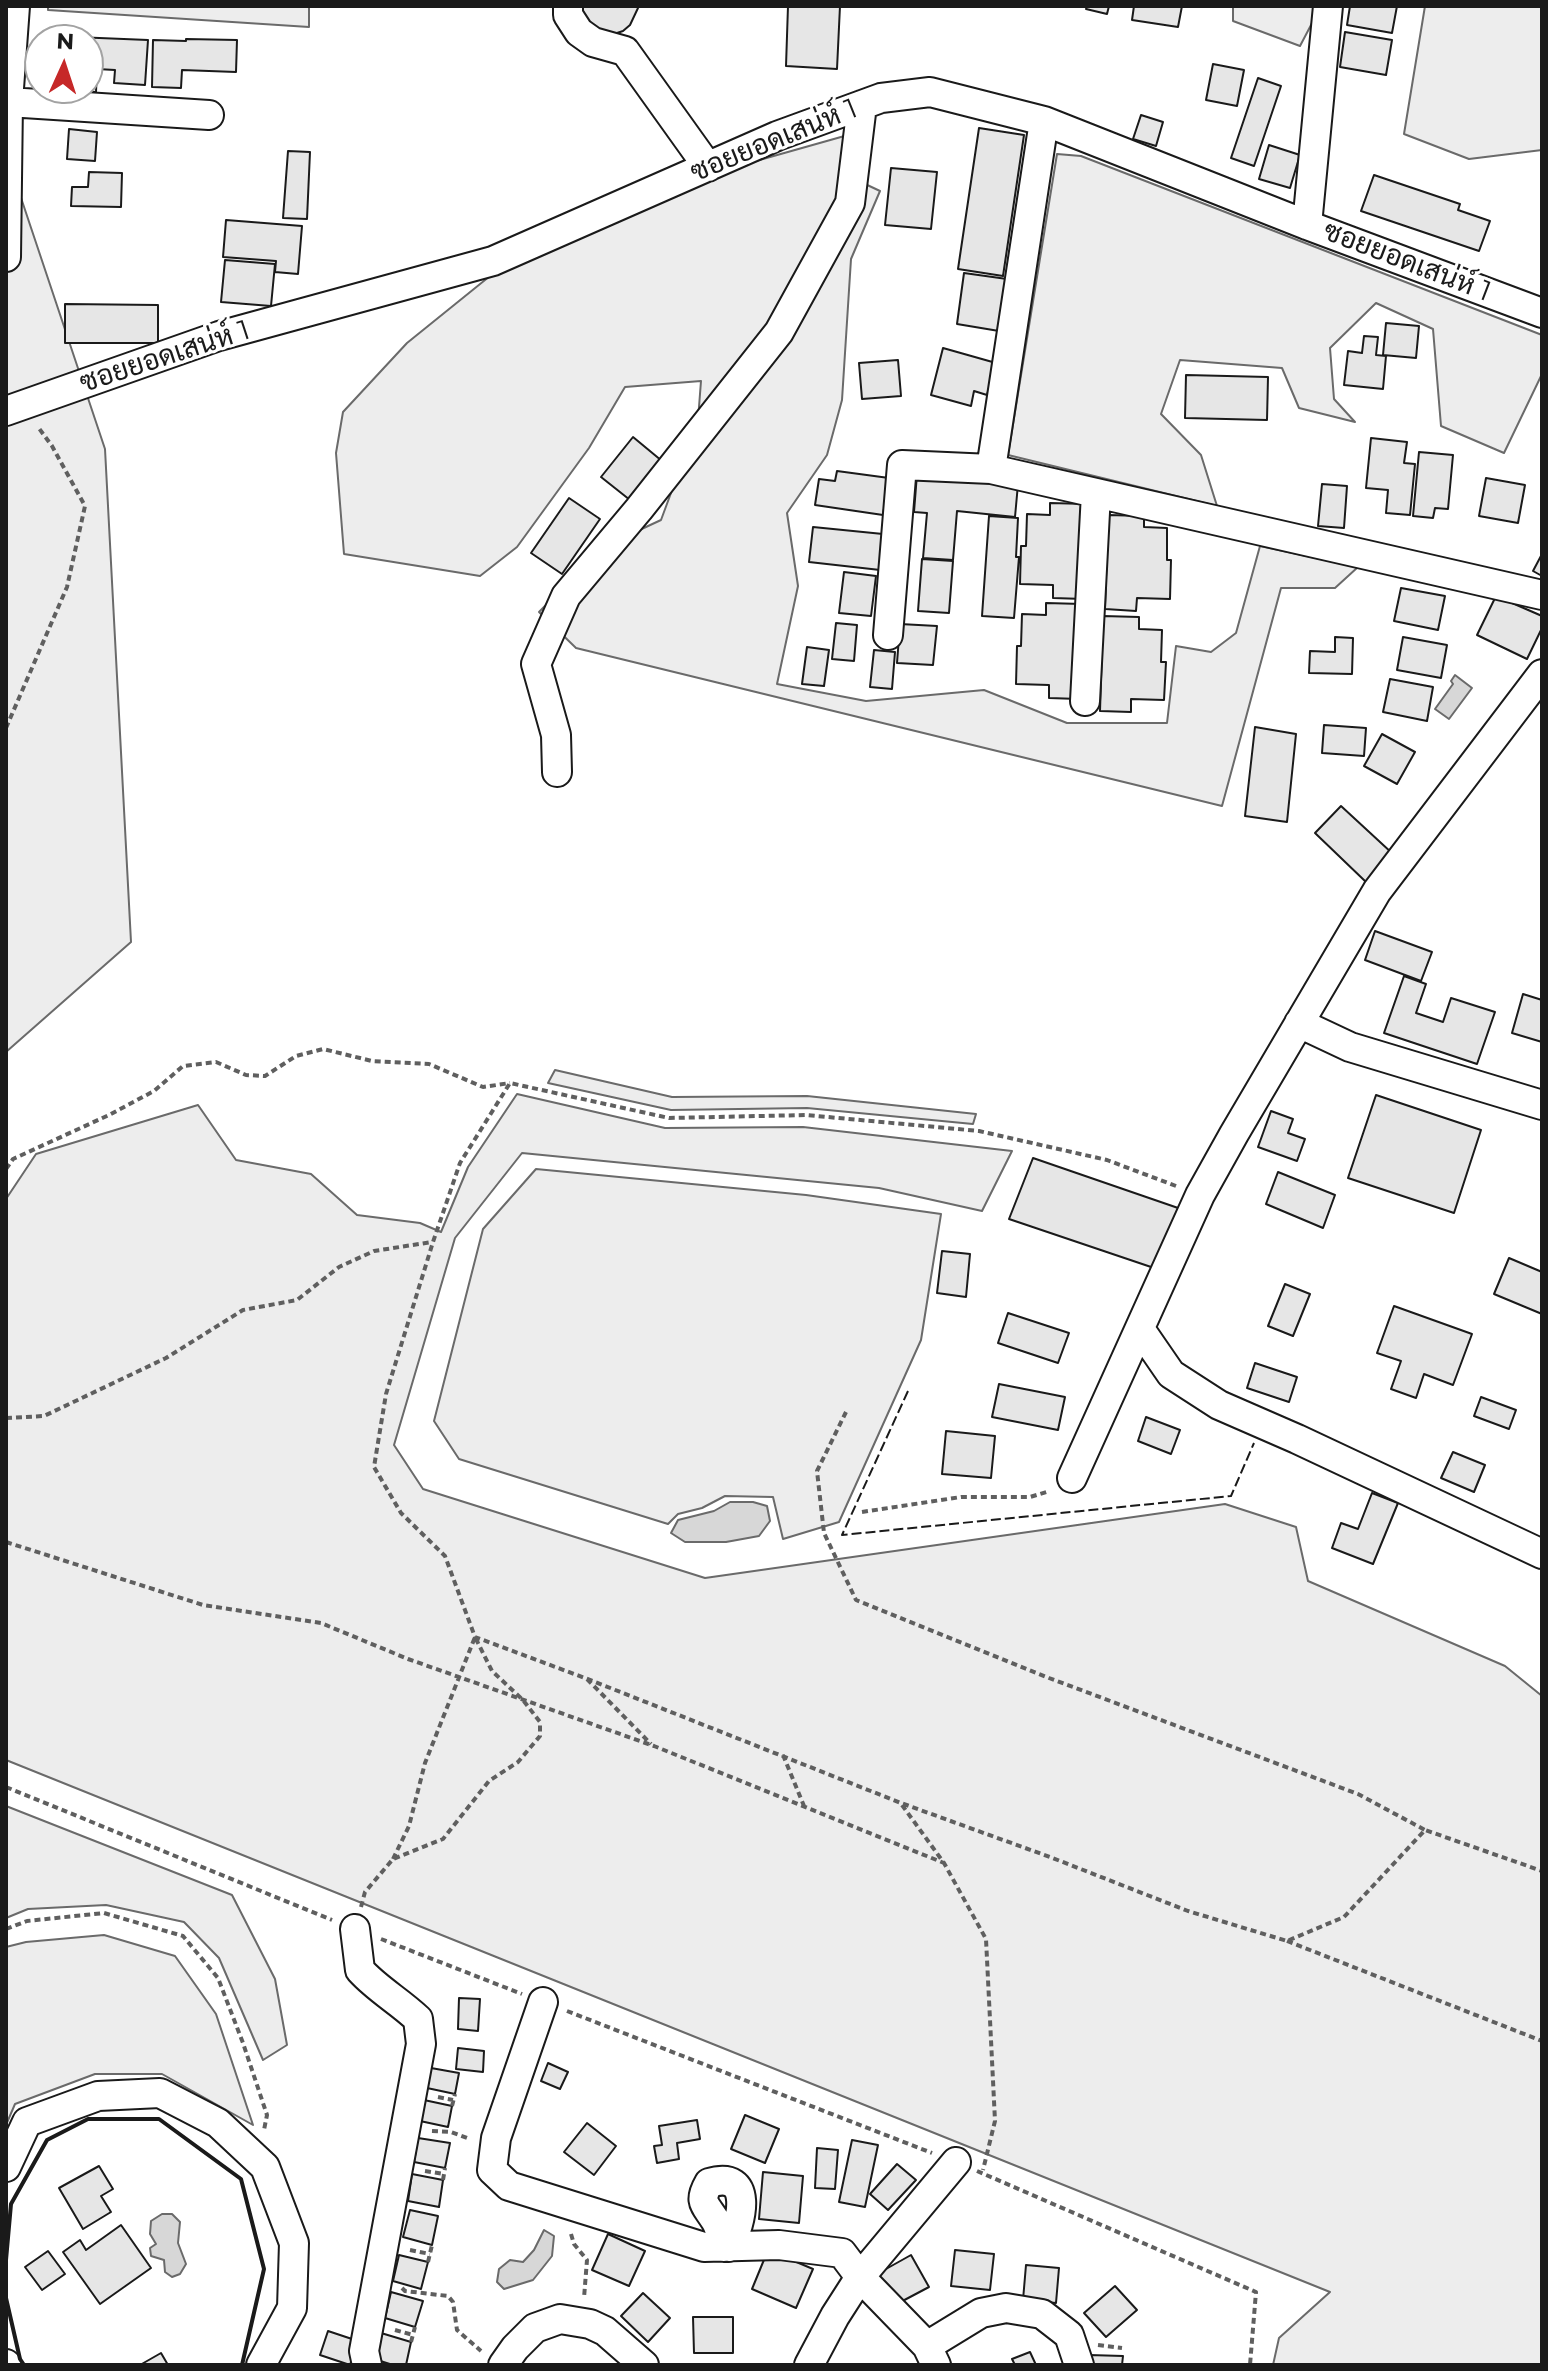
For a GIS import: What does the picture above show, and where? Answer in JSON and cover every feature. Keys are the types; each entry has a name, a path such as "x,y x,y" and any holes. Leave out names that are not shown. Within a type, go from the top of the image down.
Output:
{"street":[{"path":"6,257 8,102 15,6"},
{"path":"568,6 568,15 579,32 593,42 625,51 708,167"},
{"path":"1307,225 1328,6"},
{"name":"ซอยยอดเสน่ห์ 1","path":"14,408 219,336 493,261 777,136 881,98 930,92 1044,121 1307,225 1542,313"},
{"path":"8,102 209,115"},
{"path":"557,772 556,735 536,664 566,596 779,332 850,203 862,105"},
{"path":"991,469 1044,121"},
{"path":"888,635 902,465 991,469 1542,595"},
{"path":"1085,701 1096,493"},
{"path":"1072,1478 1200,1195 1234,1134 1377,891 1542,674"},
{"path":"1299,1023 1350,1047 1542,1105"},
{"path":"1140,1329 1171,1374 1219,1405 1542,1554"},
{"path":"355,1929 360,1970 418,2019 421,2044 364,2351 367,2365"},
{"path":"543,2002 496,2138 492,2170 509,2186 704,2247 779,2245 842,2253 932,2356 981,2313 1006,2308 1042,2314 1069,2335 1079,2365"},
{"path":"6,2167 27,2122 98,2096 160,2093 218,2123 265,2167 294,2243 292,2308 261,2365"},
{"path":"809,2365 860,2277 956,2162"},
{"path":"504,2364 535,2328 560,2319 590,2324 605,2331 644,2365"}],"path":[{"path":"6,728 67,587 85,506 52,446 14,408"},
{"path":"6,1169 13,1159 154,1091 183,1066 216,1062 246,1075 265,1076 296,1056 323,1049 372,1061 429,1064 483,1087 510,1083 669,1118 806,1115 979,1131 1107,1160 1200,1195"},
{"path":"393,1859 443,1839 489,1781 518,1762 540,1736 540,1722 523,1700 492,1671 475,1637 445,1556 401,1513 374,1467 386,1394 460,1163 510,1083"},
{"path":"6,1418 44,1416 166,1358 243,1310 297,1300 339,1267 374,1251 433,1242"},
{"path":"846,1412 817,1471 824,1533 856,1600 1049,1678 1358,1794 1425,1830 1542,1871"},
{"path":"862,1512 961,1497 1030,1497 1056,1489 1072,1478"},
{"path":"6,1542 203,1605 321,1623 408,1659 654,1746 944,1863"},
{"path":"355,1929 365,1892 393,1859 409,1826 425,1763 475,1637"},
{"path":"475,1637 901,1803 1188,1911 1287,1941 1542,2041"},
{"path":"585,1678 654,1746"},
{"path":"783,1755 804,1806"},
{"path":"6,1787 355,1929 956,2162 1256,2292 1250,2365"},
{"path":"901,1803 944,1863 986,1939 995,2121 982,2173"},
{"path":"1287,1941 1344,1917 1425,1830"},
{"path":"6,1929 27,1921 104,1913 183,1936 218,1978 243,2043 267,2115 258,2160"},
{"path":"432,2095 453,2100"},
{"path":"405,2130 451,2132 495,2147"},
{"path":"420,2170 444,2174"},
{"path":"575,2322 583,2303 587,2260 570,2235 576,2233 588,2211"},
{"path":"428,2262 432,2245"},
{"path":"408,2249 430,2254"},
{"path":"378,2280 387,2289 398,2285 405,2291 448,2296 453,2302 457,2330 478,2349 504,2364"},
{"path":"387,2327 413,2335"},
{"path":"411,2342 415,2327"}],"shaded area":[{"path":"48,6 309,6 309,27 48,10"},
{"path":"1233,6 1321,6 1300,46 1233,21"},
{"path":"1425,6 1542,6 1542,150 1469,159 1404,134"},
{"path":"848,135 863,183 880,191 851,259 842,400 827,455 787,513 798,586 777,684 866,701 984,690 1067,723 1167,723 1176,646 1211,652 1236,633 1260,546 1358,567 1335,588 1281,588 1222,806 576,648 539,612 603,547 661,520 698,420 701,381 625,387 589,448 517,547 480,576 344,554 336,453 343,412 407,343 490,276 717,172"},
{"path":"6,153 105,449 131,942 6,1052"},
{"path":"1057,154 1081,156 1542,335 1542,374 1504,453 1441,426 1433,329 1376,303 1330,348 1334,399 1355,422 1299,408 1282,368 1180,360 1161,414 1201,455 1217,506 1008,455"},
{"path":"1455,675 1472,688 1449,719 1435,709 1453,684 1451,681"},
{"path":"555,1070 672,1097 807,1096 976,1114 973,1124 807,1108 671,1110 548,1083"},
{"path":"517,1094 665,1128 803,1127 1012,1151 982,1211 879,1188 522,1153 455,1238 394,1445 423,1489 705,1578 1225,1504 1296,1527 1308,1581 1505,1666 1542,1696 1542,2365 1273,2365 1279,2338 1330,2292 6,1760 6,1199 36,1154 198,1105 236,1160 311,1174 357,1215 420,1223 441,1232 468,1167"},
{"path":"536,1169 806,1195 941,1214 921,1340 839,1522 783,1539 773,1497 725,1496 702,1508 678,1514 668,1524 459,1459 434,1421 483,1229"},
{"path":"730,1502 753,1502 767,1506 770,1521 759,1536 726,1542 685,1542 671,1533 678,1520 714,1511"},
{"path":"6,1806 232,1895 275,1979 287,2045 263,2060 219,1958 184,1922 106,1905 28,1909 6,1918"},
{"path":"104,1935 175,1956 216,2014 253,2125 162,2074 95,2074 15,2104 6,2125 6,1947 26,1942"},
{"path":"162,2214 172,2214 180,2222 178,2243 186,2264 180,2274 172,2277 165,2272 164,2260 151,2256 150,2248 156,2244 150,2234 151,2221"},
{"path":"544,2230 554,2236 552,2256 533,2280 504,2289 497,2282 499,2269 510,2260 523,2262 534,2250"}],"building":[{"path":"580,6 638,8 630,25 614,34 587,26"},
{"path":"788,6 840,6 837,69 786,66"},
{"path":"1087,6 1109,6 1107,14 1086,9"},
{"path":"1134,6 1182,6 1178,27 1132,20"},
{"path":"1350,6 1397,6 1392,33 1347,25"},
{"path":"1345,32 1392,40 1386,75 1340,67"},
{"path":"104,38 148,40 145,85 114,83 115,70 104,69"},
{"path":"153,40 237,40 236,72 182,70 181,88 152,87"},
{"path":"1213,64 1244,70 1237,106 1206,100"},
{"path":"1258,78 1281,86 1254,166 1231,158"},
{"path":"1141,115 1163,122 1156,146 1133,139"},
{"path":"979,128 1024,135 1003,276 958,269"},
{"path":"69,129 97,132 95,161 67,159"},
{"path":"1269,145 1300,155 1290,188 1259,179"},
{"path":"288,151 310,152 307,219 283,218"},
{"path":"891,168 937,172 931,229 885,225"},
{"path":"89,172 122,173 121,207 71,206 72,187 88,187"},
{"path":"1374,175 1460,204 1458,210 1490,221 1479,251 1361,211"},
{"path":"226,220 302,226 298,274 275,272 276,261 223,257"},
{"path":"225,260 275,264 271,306 221,302"},
{"path":"964,273 1007,279 999,331 957,324"},
{"path":"65,304 158,305 158,343 65,343"},
{"path":"1386,323 1419,326 1416,358 1383,355"},
{"path":"1364,336 1378,337 1376,355 1386,356 1383,389 1344,385 1348,351 1362,353"},
{"path":"943,348 996,363 987,395 974,391 971,406 931,395"},
{"path":"898,360 901,396 862,399 859,363"},
{"path":"1186,375 1268,377 1267,420 1185,418"},
{"path":"633,437 662,461 630,500 601,477"},
{"path":"1371,438 1407,442 1404,463 1415,464 1410,515 1386,513 1388,490 1366,488"},
{"path":"1419,452 1453,455 1448,509 1435,508 1433,518 1413,516"},
{"path":"837,471 889,478 883,515 815,505 819,479 835,481"},
{"path":"917,474 1018,484 1015,517 957,511 953,560 923,558 927,513 914,512"},
{"path":"1486,478 1525,485 1518,523 1479,516"},
{"path":"1322,484 1347,486 1344,528 1318,526"},
{"path":"569,498 600,519 562,574 531,553"},
{"path":"1050,503 1087,504 1084,599 1053,598 1053,585 1020,584 1021,546 1026,546 1027,514 1050,515"},
{"path":"1108,515 1144,516 1144,527 1167,528 1167,560 1171,560 1170,599 1137,598 1136,611 1105,609"},
{"path":"989,516 1018,518 1016,557 1019,557 1014,618 982,616"},
{"path":"813,527 893,535 889,571 809,562"},
{"path":"1542,554 1542,576 1533,571"},
{"path":"922,559 953,561 949,613 918,611"},
{"path":"844,572 876,576 871,616 839,613"},
{"path":"1401,588 1445,596 1438,630 1394,621"},
{"path":"1496,596 1542,616 1542,628 1527,659 1477,635"},
{"path":"1046,603 1082,604 1079,699 1049,698 1049,685 1016,684 1022,614 1046,615"},
{"path":"1103,616 1139,617 1139,629 1162,630 1161,662 1166,662 1164,700 1131,699 1131,712 1100,711"},
{"path":"836,623 857,625 854,661 832,659"},
{"path":"900,624 937,626 933,665 897,663"},
{"path":"1335,637 1353,638 1352,674 1309,673 1310,651 1335,652"},
{"path":"1403,637 1447,645 1441,678 1397,670"},
{"path":"807,647 829,650 824,686 802,684"},
{"path":"874,650 895,652 892,689 870,687"},
{"path":"1390,679 1433,687 1427,721 1383,712"},
{"path":"1324,725 1366,728 1364,756 1322,753"},
{"path":"1255,727 1296,734 1287,822 1245,816"},
{"path":"1382,734 1415,752 1397,784 1364,766"},
{"path":"1341,806 1393,854 1366,882 1315,833"},
{"path":"1375,931 1432,952 1421,981 1365,960"},
{"path":"1404,976 1426,984 1416,1013 1443,1022 1451,998 1495,1012 1477,1064 1384,1033"},
{"path":"1523,994 1542,1000 1542,1042 1512,1033"},
{"path":"1376,1095 1481,1130 1454,1213 1348,1178"},
{"path":"1271,1111 1293,1119 1288,1133 1305,1139 1297,1161 1258,1147"},
{"path":"1033,1158 1181,1209 1157,1269 1009,1219"},
{"path":"1278,1172 1335,1195 1323,1228 1266,1204"},
{"path":"942,1251 970,1254 966,1297 937,1293"},
{"path":"1509,1258 1542,1272 1542,1314 1494,1294"},
{"path":"1285,1284 1310,1294 1293,1336 1268,1326"},
{"path":"1394,1306 1472,1334 1453,1385 1424,1374 1416,1398 1391,1389 1401,1361 1377,1353"},
{"path":"1008,1313 1069,1333 1058,1363 998,1343"},
{"path":"1255,1363 1297,1377 1289,1402 1247,1388"},
{"path":"999,1384 1065,1397 1058,1430 992,1417"},
{"path":"1481,1397 1516,1410 1509,1429 1474,1416"},
{"path":"1146,1417 1180,1430 1171,1454 1138,1441"},
{"path":"946,1431 995,1436 991,1478 942,1474"},
{"path":"1453,1452 1485,1465 1474,1492 1441,1478"},
{"path":"1372,1493 1398,1503 1373,1564 1332,1548 1341,1523 1358,1529"},
{"path":"459,1998 480,1999 478,2031 458,2029"},
{"path":"458,2048 484,2051 483,2072 456,2069"},
{"path":"548,2063 568,2072 560,2089 541,2081"},
{"path":"431,2068 459,2073 455,2094 427,2088"},
{"path":"424,2100 452,2106 448,2127 420,2121"},
{"path":"745,2115 779,2129 765,2163 731,2149"},
{"path":"697,2120 700,2139 677,2143 679,2159 657,2163 654,2146 662,2145 659,2126"},
{"path":"587,2123 616,2146 594,2175 564,2152"},
{"path":"418,2138 450,2143 445,2168 414,2162"},
{"path":"852,2140 878,2145 865,2207 839,2202"},
{"path":"817,2148 838,2150 835,2189 815,2188"},
{"path":"897,2164 916,2180 888,2210 870,2194"},
{"path":"99,2166 113,2189 101,2196 111,2212 83,2229 59,2188"},
{"path":"763,2172 803,2176 799,2223 759,2219"},
{"path":"412,2174 443,2180 439,2207 408,2201"},
{"path":"410,2210 438,2216 432,2245 403,2237"},
{"path":"121,2225 151,2268 100,2304 63,2252 80,2240 86,2250"},
{"path":"608,2234 645,2251 629,2286 592,2270"},
{"path":"768,2250 813,2269 796,2308 752,2289"},
{"path":"955,2250 994,2254 990,2290 951,2286"},
{"path":"48,2251 65,2274 42,2290 25,2267"},
{"path":"399,2255 428,2262 421,2289 393,2281"},
{"path":"911,2255 929,2287 895,2305 877,2274"},
{"path":"1026,2265 1059,2268 1056,2303 1023,2300"},
{"path":"1115,2286 1137,2310 1106,2337 1084,2313"},
{"path":"391,2292 423,2301 415,2327 385,2318"},
{"path":"643,2293 670,2318 648,2342 621,2316"},
{"path":"693,2317 733,2317 733,2353 694,2353"},
{"path":"328,2331 358,2341 350,2365 320,2355"},
{"path":"381,2333 411,2342 406,2365 374,2359"},
{"path":"1030,2352 1036,2365 1015,2365 1012,2359"},
{"path":"161,2353 168,2365 140,2365"},
{"path":"1089,2355 1123,2356 1122,2365 1089,2365"}],"fence":[{"path":"908,1391 842,1535 1231,1496 1254,1443"}],"wall":[{"path":"6,2260 11,2204 47,2140 88,2119 159,2119 241,2179 264,2269 242,2365"},
{"path":"6,2298 24,2365"}]}
